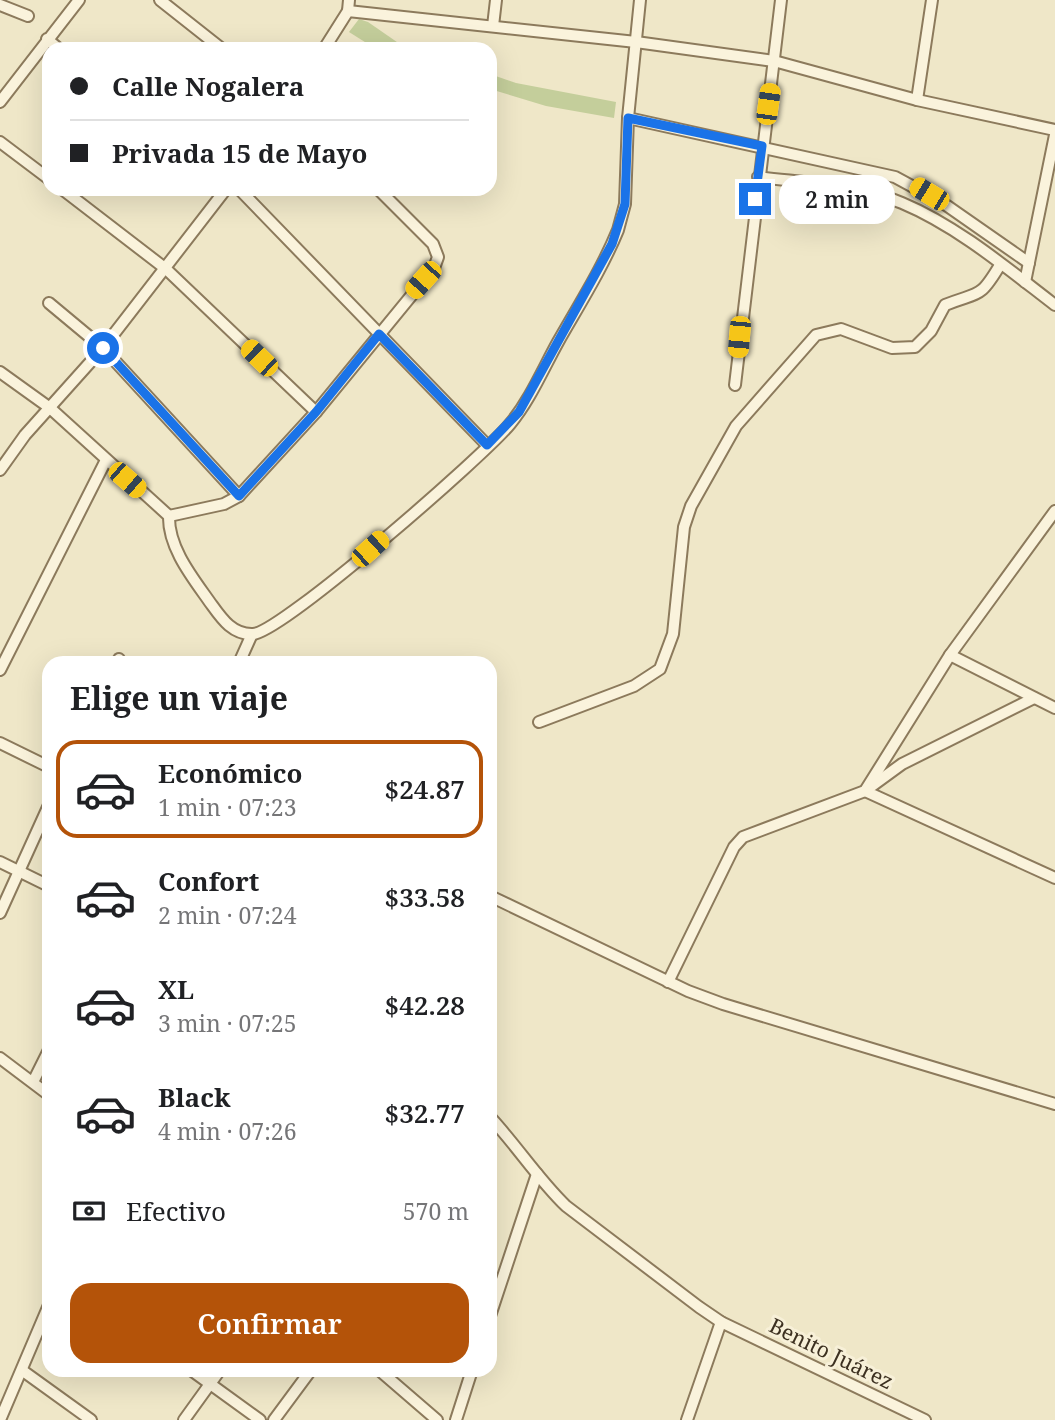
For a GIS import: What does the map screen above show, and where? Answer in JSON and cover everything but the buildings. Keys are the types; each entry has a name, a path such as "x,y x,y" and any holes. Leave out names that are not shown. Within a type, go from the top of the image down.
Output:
{"street":[{"path":"45,42 79,0"},
{"path":"160,0 213,42"},
{"path":"493,26 496,0"},
{"path":"0,372 50,408 106,462 169,516 172,538 197,584 230,627 252,634 275,626 330,585 509,426 536,382 612,244 625,204 628,118 639,0"},
{"path":"735,385 747,265 781,0"},
{"path":"917,100 932,0"},
{"path":"0,5 28,16"},
{"path":"328,42 348,5 774,61 917,100 1055,132 1025,282"},
{"path":"47,39 51,42"},
{"path":"0,102 42,46"},
{"path":"628,118 895,177 943,203 1029,263"},
{"path":"0,142 42,174"},
{"path":"758,177 869,193 901,203 1000,265 1055,305"},
{"path":"70,196 166,269 316,412"},
{"path":"0,470 103,348 221,196"},
{"path":"246,196 487,445"},
{"path":"169,516 224,504 239,496 316,412 434,268 438,257 433,244 385,196"},
{"path":"539,722 634,686 660,669 673,634 684,527 691,506 736,426 816,335 841,329 892,348 915,347 931,331 945,305 978,296 986,289 1000,265"},
{"path":"49,303 103,348 239,496"},
{"path":"0,670 106,462"},
{"path":"865,791 950,655 1054,514"},
{"path":"242,656 252,634"},
{"path":"950,655 1055,708"},
{"path":"668,982 743,836 865,791 902,764 1034,698"},
{"path":"0,743 42,764"},
{"path":"865,791 1055,878"},
{"path":"0,913 42,821"},
{"path":"0,862 42,883"},
{"path":"497,899 668,982 723,1004 819,1036 995,1084 1055,1104"},
{"path":"0,1058 42,1089"},
{"path":"33,1082 42,1064"},
{"name":"Benito Juárez","path":"497,1125 566,1206 722,1322 919,1419"},
{"path":"497,1296 537,1174"},
{"path":"687,1420 722,1322"},
{"path":"0,1420 42,1323"},
{"path":"23,1371 91,1420"},
{"path":"200,1377 260,1420"},
{"path":"184,1420 215,1377"},
{"path":"274,1420 306,1377"},
{"path":"387,1377 436,1420"},
{"path":"456,1420 470,1377"}],"green space":[{"path":"359,19 368,22 397,42 365,42 349,32"},
{"path":"497,76 516,83 616,102 614,118 546,106 497,91"}],"route":[{"path":"103,348 239,496 316,412 379,334 487,445 509,426 519,412 612,244 625,204 628,118 762,146 755,199"}]}
